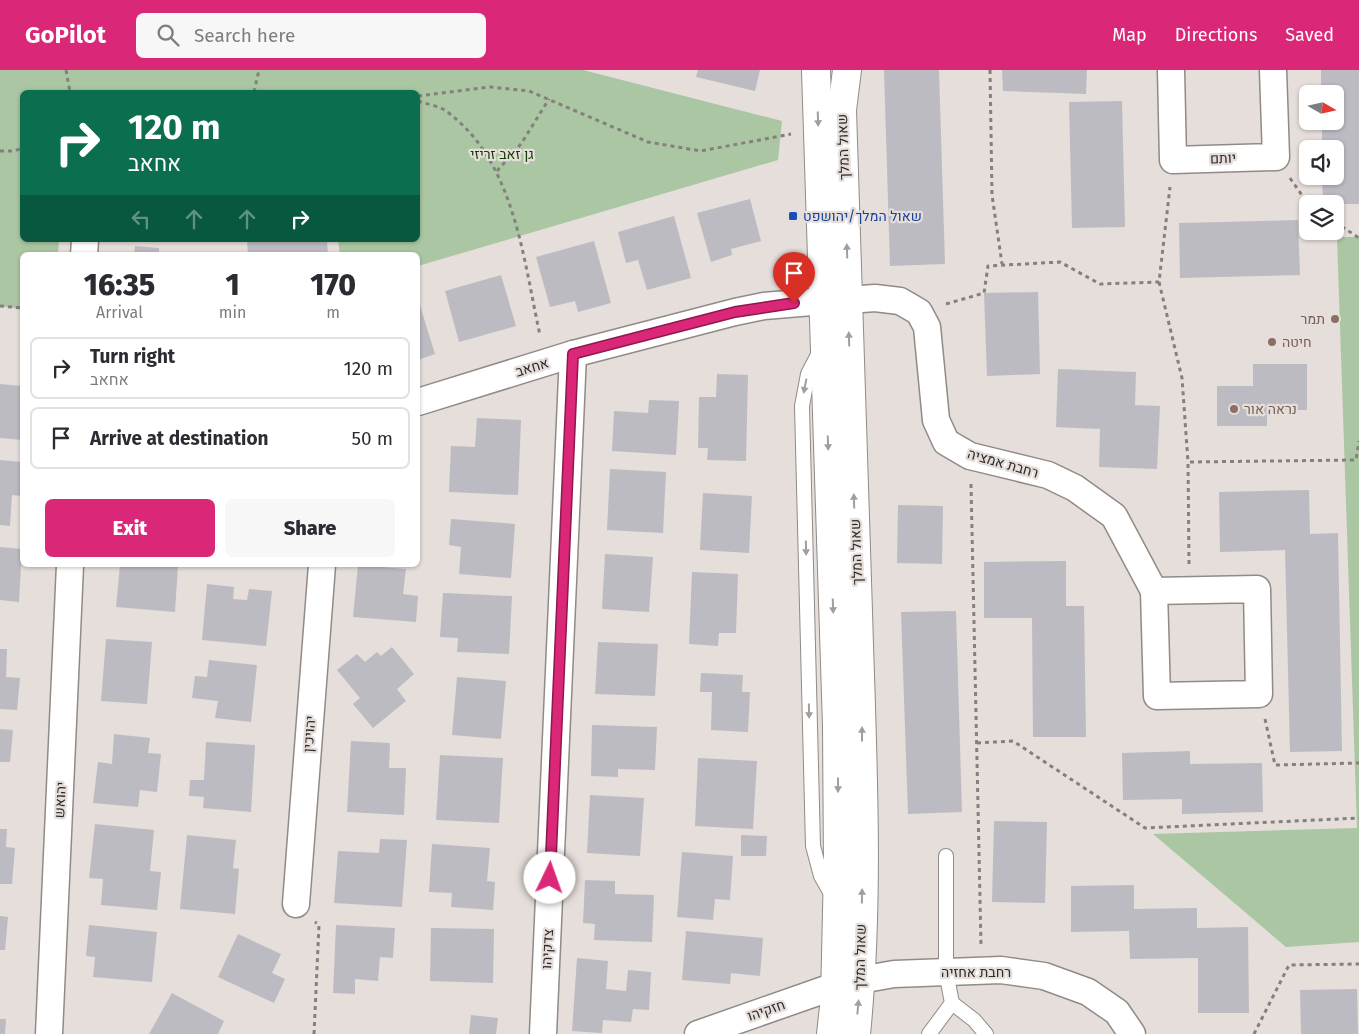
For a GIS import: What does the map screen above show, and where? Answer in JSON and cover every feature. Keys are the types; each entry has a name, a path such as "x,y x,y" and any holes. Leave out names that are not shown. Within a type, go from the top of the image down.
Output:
{"street":[{"name":"שאול המלך","path":"816,70 818,128 836,301 862,725 862,868 847,983 831,1034"},
{"name":"שאול המלך","path":"847,70 842,110 836,301 825,342 837,726 837,904 847,983 856,1034"},
{"path":"1171,70 1173,160"},
{"name":"יותם","path":"1173,160 1276,157 1273,70"},
{"path":"836,301 876,298 900,301 919,312"},
{"name":"אחאב","path":"420,401 573,354 735,312 764,306 836,301"},
{"name":"רחבת אמציה","path":"919,312 927,327 936,420 946,442 970,456 1048,475 1075,488 1114,516 1154,591 1157,696 1259,694"},
{"name":"צדקיהו","path":"544,1034 573,354"},
{"name":"יהואש","path":"49,1034 70,567"},
{"name":"יהויכין","path":"296,904 322,567"},
{"path":"1154,591 1257,589 1259,694"},
{"name":"רחבת אחזיה","path":"847,983 894,974 1001,970 1044,976 1088,992 1117,1012 1132,1034"},
{"name":"חזקיהו","path":"698,1034 847,983"}],"lane":[{"path":"946,856 946,972 952,1004 974,1020 986,1034"},
{"path":"929,1034 952,1004"}],"path":[{"path":"66,70 70,90"},
{"path":"254,90 259,70"},
{"path":"990,70 992,196 1002,264"},
{"path":"420,96 490,87 529,91 648,142 700,151 759,142 818,128"},
{"path":"497,171 521,144 549,99"},
{"path":"420,102 445,110 478,141 497,171 514,217 546,362"},
{"path":"0,151 14,151 20,149"},
{"path":"1173,160 1159,282 1182,378 1188,462 1189,590"},
{"path":"1344,228 1359,238"},
{"path":"919,312 984,293 988,266 1002,264 1060,262 1100,284 1159,282"},
{"path":"0,306 20,308"},
{"path":"1188,462 1356,460 1359,441"},
{"path":"970,456 982,971"},
{"path":"1259,694 1275,766 1359,763"},
{"path":"977,744 1013,741 1145,828 1359,818"},
{"path":"296,904 319,925 314,1034"},
{"path":"1254,1034 1289,965 1359,964"}],"green space":[{"name":"גן זאב זריזי","path":"0,70 583,70 782,121 778,160 420,265 420,252 340,252 338,242 420,242 420,90 20,90 20,242 59,242 58,252 20,252 20,309 0,306"},
{"path":"1344,237 1359,237 1359,942 1286,947 1153,834 1357,828 1337,240 1344,240"}],"building":[{"path":"698,70 760,70 755,91 696,77"},
{"path":"884,70 939,70 945,264 890,266"},
{"path":"1002,70 1087,70 1086,94 1003,91"},
{"path":"1321,70 1359,70 1359,204 1344,204 1344,195 1323,195 1322,185 1344,185 1344,140 1322,140 1322,130 1344,130 1344,85 1321,85"},
{"path":"1122,101 1125,227 1072,228 1069,102"},
{"path":"750,199 761,241 731,249 732,255 711,262 697,213"},
{"path":"674,216 691,278 647,290 638,260 626,263 618,232"},
{"path":"1298,220 1300,275 1180,278 1179,223"},
{"path":"594,241 611,303 578,312 575,301 550,307 536,257"},
{"path":"247,242 327,242 328,252 248,252"},
{"path":"135,246 159,248 159,252 134,252"},
{"path":"501,275 516,326 459,342 445,291"},
{"path":"1038,292 1040,374 987,376 984,293"},
{"path":"420,305 435,354 420,359"},
{"path":"1253,364 1307,364 1307,410 1267,410 1267,426 1217,426 1217,386 1253,386"},
{"path":"1058,369 1136,372 1135,405 1160,406 1157,469 1099,467 1100,429 1056,427"},
{"path":"717,374 748,375 746,461 707,460 708,448 698,448 699,397 716,397"},
{"path":"0,384 20,386 20,440 0,438"},
{"path":"649,400 679,401 676,455 612,451 614,411 648,413"},
{"path":"477,418 521,420 518,495 449,492 451,446 475,447"},
{"path":"0,460 20,462 20,496 12,495 10,526 0,525"},
{"path":"610,469 666,472 663,533 607,530"},
{"path":"1309,490 1310,534 1338,533 1342,751 1290,752 1285,550 1220,552 1219,492"},
{"path":"703,493 752,496 749,553 700,550"},
{"path":"898,505 943,506 942,564 897,563"},
{"path":"451,519 515,524 511,578 459,574 461,547 449,545"},
{"path":"0,547 20,549 19,602 0,600"},
{"path":"605,554 653,557 649,612 602,609"},
{"path":"1066,561 1066,606 1084,606 1086,737 1033,737 1032,618 984,618 984,562"},
{"path":"120,567 178,567 175,612 116,607"},
{"path":"358,567 406,569 403,594 418,596 416,622 353,617"},
{"path":"692,572 738,574 736,633 719,633 718,646 689,644"},
{"path":"207,584 234,587 233,599 247,600 249,589 272,591 266,646 202,640"},
{"path":"443,593 512,596 509,654 457,652 458,638 440,637"},
{"path":"956,611 962,812 908,814 901,612"},
{"path":"106,639 152,642 147,704 101,701"},
{"path":"598,642 658,644 655,696 595,694"},
{"path":"392,647 414,674 397,689 406,701 373,728 353,704 360,698 337,670 357,654 365,662 377,652 381,656"},
{"path":"0,649 7,649 6,677 20,678 17,710 0,709"},
{"path":"209,660 257,665 251,722 215,718 218,701 192,698 195,676 207,677"},
{"path":"701,673 743,675 742,692 750,692 748,732 711,730 712,692 700,692"},
{"path":"457,677 506,681 501,739 452,735"},
{"path":"592,725 657,727 655,770 618,769 618,777 591,776"},
{"path":"0,729 13,730 10,762 0,762"},
{"path":"114,734 150,738 148,753 161,754 157,792 140,790 138,807 93,803 98,762 112,764"},
{"path":"351,741 390,743 389,768 406,768 404,815 347,812"},
{"path":"206,742 255,745 251,812 203,808 204,797 189,796 190,780 204,780"},
{"path":"1190,751 1190,764 1262,763 1263,812 1182,814 1182,799 1123,800 1122,753"},
{"path":"440,755 503,758 499,823 436,820"},
{"path":"698,758 757,761 753,829 695,826"},
{"path":"590,795 644,798 640,856 587,853"},
{"path":"994,821 1047,822 1045,903 992,902"},
{"path":"95,824 154,830 150,871 161,872 157,910 101,905 103,879 89,878"},
{"path":"0,829 7,829 6,847 15,848 12,884 0,884"},
{"path":"187,835 236,840 233,868 239,869 235,914 180,909"},
{"path":"741,835 767,836 766,856 741,856"},
{"path":"380,839 407,840 402,907 334,903 338,851 379,853"},
{"path":"432,844 490,848 487,881 495,882 493,910 451,907 452,893 429,892"},
{"path":"682,852 733,856 730,900 715,899 713,920 677,917"},
{"path":"585,880 615,881 615,894 654,895 652,942 594,940 595,924 583,923"},
{"path":"1134,885 1134,909 1197,908 1197,928 1248,927 1249,1013 1198,1013 1198,958 1130,959 1129,931 1071,932 1071,886"},
{"path":"0,916 8,917 5,950 0,950"},
{"path":"89,925 157,932 152,982 93,977 95,957 86,956"},
{"path":"336,925 395,928 393,958 380,957 378,981 355,979 355,994 333,993"},
{"path":"431,928 494,929 493,983 430,981"},
{"path":"686,931 763,938 760,976 731,973 730,984 682,980"},
{"path":"238,934 281,954 272,973 285,979 274,1003 218,977"},
{"path":"577,958 608,961 606,989 626,991 628,970 651,972 649,1010 633,1009 631,1022 603,1020 602,1033 572,1031"},
{"path":"1357,989 1358,1034 1301,1034 1300,990"},
{"path":"172,993 224,1021 218,1034 149,1034"},
{"path":"471,1015 498,1018 496,1034 469,1034"},
{"path":"0,1019 6,1019 5,1034 0,1034"}],"place":[{"name":"שאול המלך/יהושפט","path":"793,216"},
{"name":"תמר","path":"1335,319"},
{"name":"חיטה","path":"1272,342"},
{"name":"נראה אור","path":"1234,409"}],"route":[{"path":"550,878 573,354 735,312 764,306 794,303"}]}
